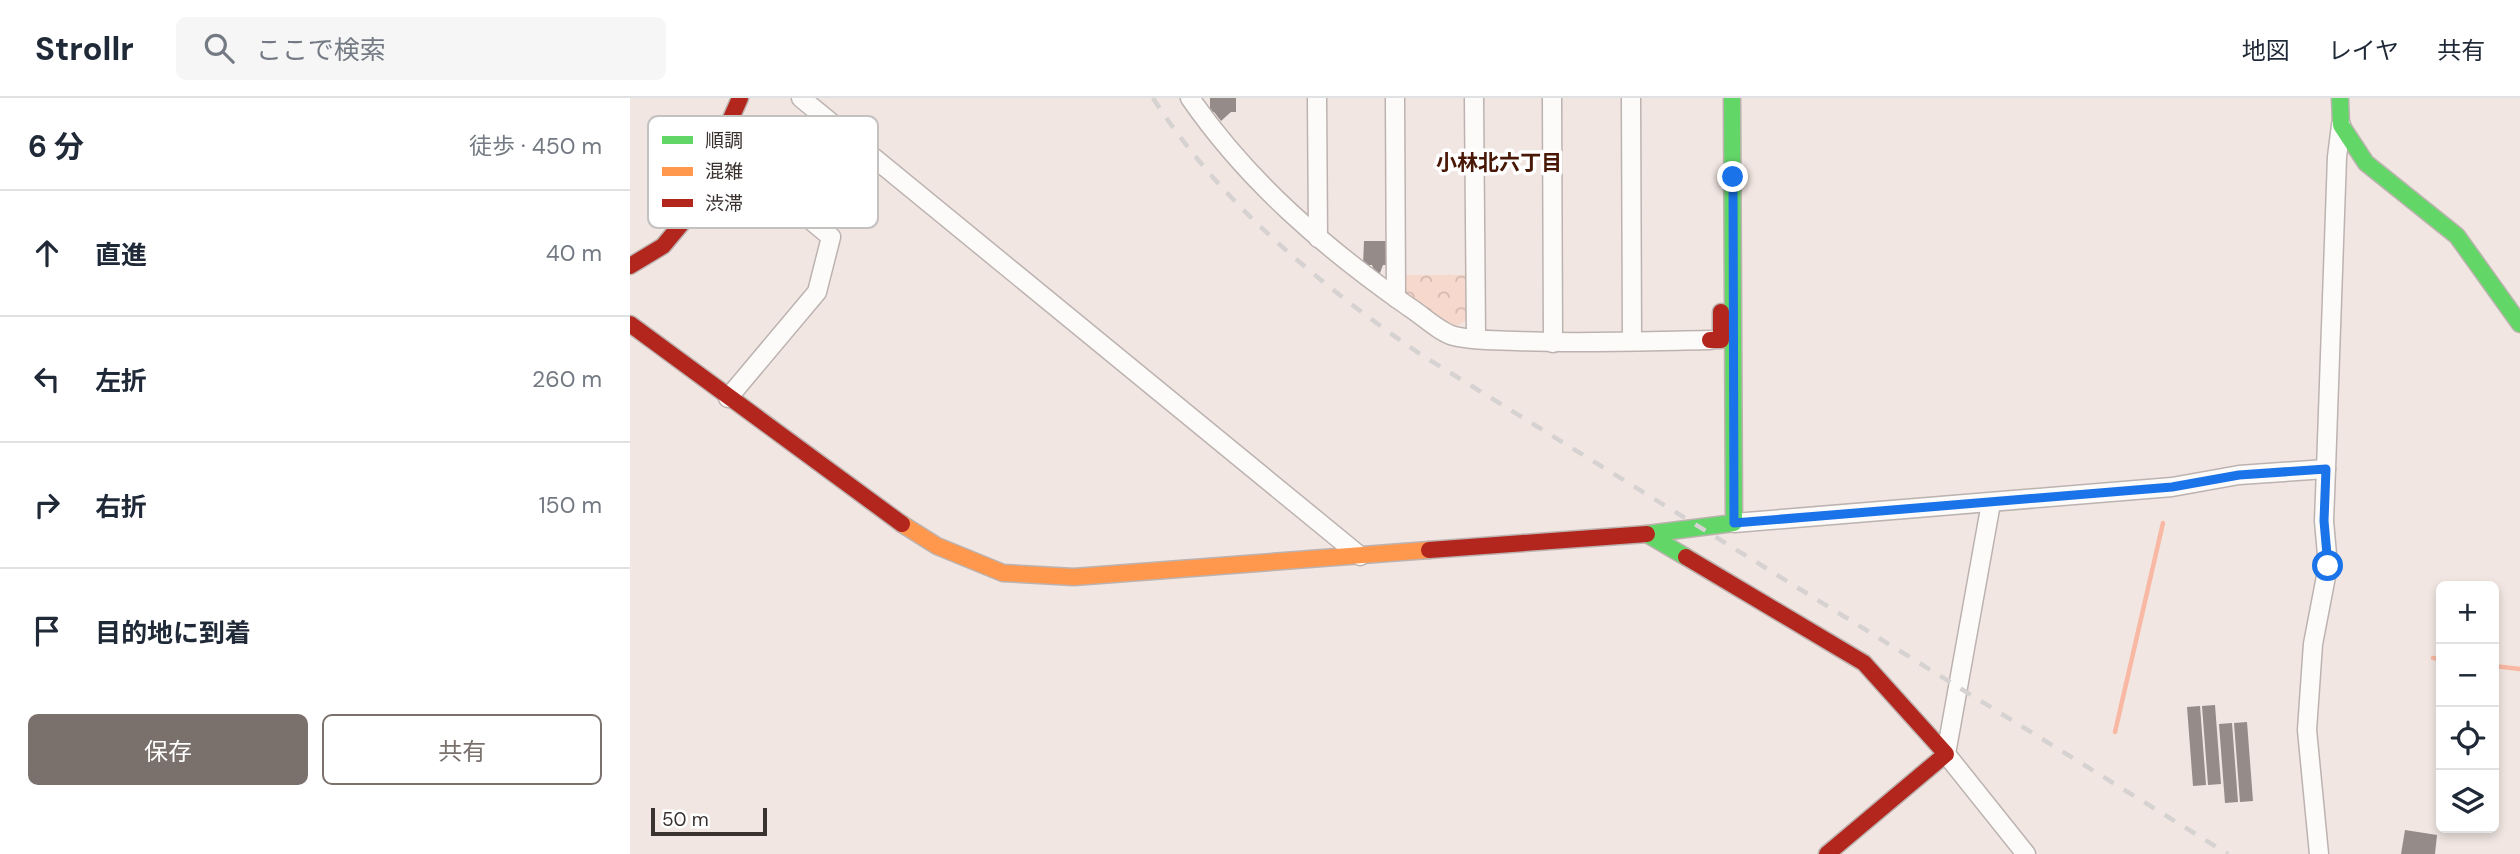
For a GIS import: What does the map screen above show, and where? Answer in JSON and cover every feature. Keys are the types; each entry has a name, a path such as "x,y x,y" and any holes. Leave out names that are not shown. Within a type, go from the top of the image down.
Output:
{"main road":[{"path":"732,116 740,98"},
{"path":"1710,340 1721,340 1719,98"},
{"path":"630,324 902,524 937,546 1003,573 1074,577 1647,534 1734,523 1732,98"},
{"path":"2340,98 2341,125 2366,163 2457,236 2520,324"},
{"path":"630,266 653,255 680,228"},
{"path":"1647,534 1864,663 1945,754 1827,854"}],"street":[{"path":"801,98 823,116"},
{"path":"1190,98 1277,201 1396,298 1451,335 1553,343 1710,340"},
{"path":"1317,98 1318,237"},
{"path":"1395,98 1396,298"},
{"path":"1474,98 1476,339"},
{"path":"1552,98 1553,343"},
{"path":"1631,98 1632,341"},
{"path":"2319,854 2307,730 2313,645 2328,566 2324,521 2337,157 2341,125"},
{"path":"878,161 1360,556"},
{"path":"728,398 817,292 831,237 820,228"},
{"path":"1734,523 2172,487 2239,475 2326,469"},
{"path":"1991,503 1945,754 2026,854"}],"green space":[{"path":"1404,275 1465,275 1468,320 1456,326 1414,303 1403,294"}],"building":[{"path":"1210,98 1236,98 1236,112 1231,112 1221,121 1214,112 1210,112"},
{"path":"1364,241 1386,241 1386,265 1383,265 1380,273 1375,273 1372,265 1363,265"},
{"path":"2215,705 2221,784 2208,785 2202,706"},
{"path":"2200,706 2206,785 2193,786 2187,707"},
{"path":"2247,722 2253,801 2240,802 2234,723"},
{"path":"2232,723 2238,802 2225,803 2219,724"},
{"path":"2405,830 2437,835 2435,854 2401,854"}],"waterway":[{"path":"2115,732 2163,523"},
{"path":"2499,667 2520,669"}],"railway":[{"path":"1153,98 1180,136 1240,207 1309,270 1420,354 2228,854"}],"traffic: fast":[{"path":"1686,557 1647,534 1734,523 1732,98"},
{"path":"2340,98 2341,125 2366,163 2457,236 2520,324"}],"traffic: slow":[{"path":"902,524 937,546 1003,573 1074,577 1429,550"}],"traffic: jam":[{"path":"732,116 740,98"},
{"path":"630,266 663,246 678,228"},
{"path":"1710,340 1721,340 1721,312"},
{"path":"630,324 902,524"},
{"path":"1429,550 1647,534"},
{"path":"1686,557 1864,663 1946,754 1827,854"}],"district":[{"name":"小林北六丁目","path":"1499,163"}],"route":[{"path":"1733,177 1734,523 1749,524 2172,487 2239,475 2326,469 2324,521 2328,566"}]}
